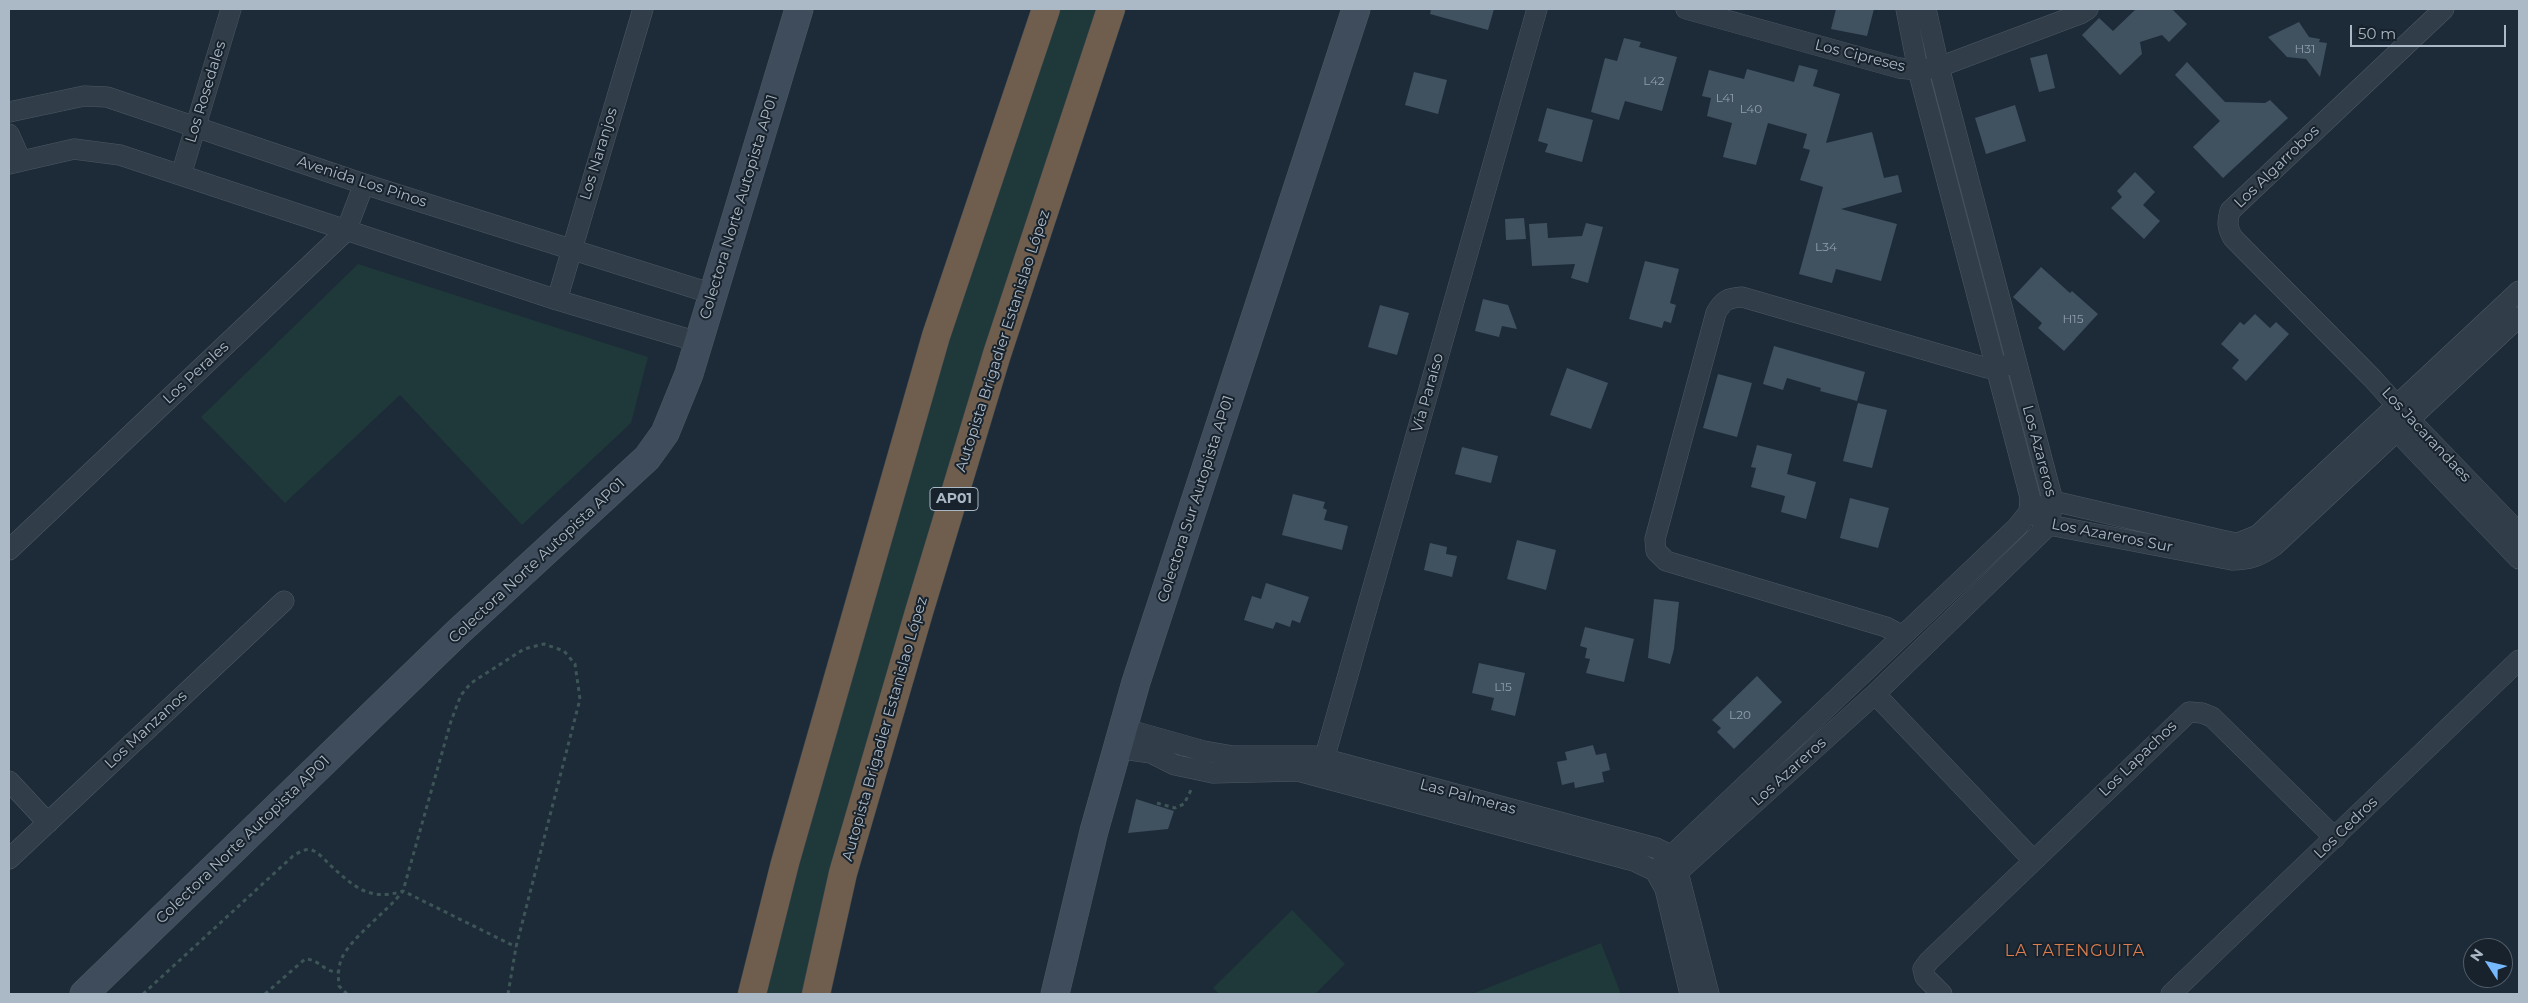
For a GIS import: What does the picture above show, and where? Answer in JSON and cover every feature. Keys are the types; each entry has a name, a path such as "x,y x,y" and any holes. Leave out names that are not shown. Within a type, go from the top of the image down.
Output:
{"highway":[{"path":"752,994 785,863 936,336 1046,9"},
{"name":"Autopista Brigadier Estanislao López","path":"816,994 843,873 922,602 997,354 1111,9"}],"main road":[{"name":"Colectora Norte Autopista AP01","path":"84,994 457,633 647,458 665,433 677,407 799,9"},
{"name":"Colectora Sur Autopista AP01","path":"1054,994 1119,738 1356,9"}],"street":[{"name":"Los Rosedales","path":"181,175 231,9"},
{"name":"Los Naranjos","path":"557,300 643,9"},
{"name":"Vía Paraíso","path":"1322,768 1537,9"},
{"name":"Los Cipreses","path":"1686,9 1899,68 1918,70 1939,67 2080,14 2088,9"},
{"name":"Los Azareros","path":"1674,864 1875,694 2050,525 2053,501 2007,365 1918,70 1906,9"},
{"name":"Los Azareros","path":"1674,864 1842,691 2017,527 2029,512 2030,498 2007,365 1926,9"},
{"name":"Los Algarrobos","path":"2372,378 2233,238 2228,230 2227,221 2230,211 2444,9"},
{"name":"Avenida Los Pinos","path":"9,112 84,96 106,97 364,184 713,294"},
{"path":"9,134 15,163 74,149 99,150 120,155 557,300 698,342"},
{"name":"Los Perales","path":"9,550 346,231 364,184"},
{"name":"Los Azareros Sur","path":"2029,512 2050,525 2232,560 2246,560 2263,554 2274,546 2519,290"},
{"path":"1901,635 1886,627 1666,561 1656,551 1655,539 1716,313 1722,302 1729,298 1742,297 1987,368 2007,365"},
{"name":"Los Azareros Sur","path":"2029,512 2053,501 2238,543 2258,535 2519,317"},
{"name":"Los Jacarandaes","path":"2372,378 2396,418 2519,559"},
{"name":"Los Jacarandaes","path":"2396,418 2519,533"},
{"name":"Los Manzanos","path":"9,859 284,601"},
{"name":"Los Cedros","path":"2171,994 2519,660"},
{"path":"1842,691 1858,709"},
{"path":"1875,694 2033,860"},
{"name":"Los Lapachos","path":"1942,994 1925,977 1924,969 1929,960 2189,712 2202,713 2212,717 2335,838"},
{"name":"Las Palmeras","path":"1119,738 1233,756 1314,756 1322,768 1634,861 1655,871"},
{"name":"Las Palmeras","path":"1119,738 1175,765 1213,773 1298,771 1322,768 1656,848 1674,864"},
{"path":"9,781 48,823"},
{"path":"1690,994 1665,889 1655,871 1674,864 1710,994"}],"path":[{"path":"347,994 339,986 338,972 342,958 352,944 391,907 403,891 460,695 471,683 524,649 544,644 564,651 575,664 580,699 516,947 508,994"},
{"path":"1157,803 1175,808 1184,804 1198,770"},
{"path":"143,994 302,850 314,851 355,887 368,893 389,896 403,891 516,947"},
{"path":"265,994 305,959 315,961 331,972 338,972"}],"green space":[{"path":"1046,9 1111,9 816,994 752,994"},
{"path":"358,264 648,357 631,423 522,525 400,395 285,503 201,417"},
{"path":"1292,910 1345,964 1315,994 1219,994 1213,988"},
{"path":"1601,943 1621,994 1472,994"}],"building":[{"path":"1431,9 1494,9 1488,30 1430,14"},
{"path":"1836,9 1874,9 1867,36 1831,29"},
{"path":"2136,9 2172,9 2187,24 2169,42 2162,35 2140,42 2142,54 2120,75 2082,35 2099,18 2113,31"},
{"path":"2299,22 2309,37 2320,39 2319,42 2327,43 2320,77 2306,59 2287,57 2268,37"},
{"path":"1624,38 1641,42 1639,47 1677,57 1662,111 1625,101 1619,120 1591,112 1605,58 1617,61"},
{"path":"2047,54 2055,88 2039,92 2030,58"},
{"path":"2187,62 2225,102 2265,103 2270,100 2288,118 2223,178 2193,147 2220,121 2175,75"},
{"path":"1799,65 1818,70 1813,86 1840,94 1826,143 1872,132 1884,178 1898,175 1902,192 1841,209 1897,224 1881,281 1836,269 1832,283 1799,274 1823,187 1800,180 1810,150 1803,148 1807,134 1768,123 1756,165 1723,157 1732,123 1707,116 1711,98 1702,96 1709,70 1744,79 1747,69 1794,82"},
{"path":"1414,72 1447,80 1438,114 1405,105"},
{"path":"2015,105 2026,141 1986,154 1975,118"},
{"path":"1547,108 1593,120 1582,162 1545,152 1548,144 1538,141"},
{"path":"2135,172 2155,192 2143,205 2160,221 2144,239 2111,208 2122,197 2117,191"},
{"path":"1524,218 1526,239 1506,240 1505,219"},
{"path":"1547,223 1548,238 1582,236 1586,223 1603,227 1588,283 1571,278 1575,264 1532,266 1529,224"},
{"path":"1645,261 1679,269 1670,303 1676,305 1671,323 1664,321 1662,328 1629,319"},
{"path":"2041,267 2070,293 2072,291 2098,314 2064,351 2038,328 2042,323 2013,297"},
{"path":"1483,299 1508,305 1517,329 1502,326 1499,337 1475,331"},
{"path":"1380,305 1409,313 1397,355 1368,347"},
{"path":"2255,314 2270,328 2276,322 2289,334 2246,381 2232,368 2239,360 2221,344 2240,322 2244,325"},
{"path":"1774,346 1865,372 1857,401 1820,391 1821,388 1787,378 1783,390 1763,384"},
{"path":"1567,368 1608,383 1591,429 1550,415"},
{"path":"1718,374 1752,383 1737,437 1703,428"},
{"path":"1858,403 1887,410 1872,468 1843,461"},
{"path":"1757,445 1792,454 1787,474 1816,482 1806,519 1781,512 1785,496 1751,487 1756,468 1751,467"},
{"path":"1462,447 1498,456 1491,483 1455,474"},
{"path":"1293,494 1325,502 1323,508 1327,510 1324,520 1348,526 1342,550 1282,535"},
{"path":"1850,498 1889,508 1878,548 1840,538"},
{"path":"1517,540 1556,550 1546,590 1507,579"},
{"path":"1430,543 1447,547 1446,554 1457,556 1452,577 1424,570"},
{"path":"1266,583 1309,597 1300,623 1292,620 1290,627 1276,622 1273,629 1244,620 1252,596 1261,599"},
{"path":"1654,599 1679,602 1674,649 1670,664 1648,658"},
{"path":"1585,627 1634,639 1624,682 1586,673 1590,659 1585,658 1587,648 1580,646"},
{"path":"1479,663 1525,673 1515,716 1491,710 1494,698 1472,693"},
{"path":"1757,676 1782,702 1734,749 1717,732 1721,728 1712,720"},
{"path":"1593,745 1596,755 1606,753 1610,770 1602,772 1604,782 1575,788 1574,782 1562,785 1557,762 1567,760 1565,752"},
{"path":"1136,799 1174,811 1168,829 1128,833"}],"district":[{"name":"LA TATENGUITA","path":"2075,951"}]}
